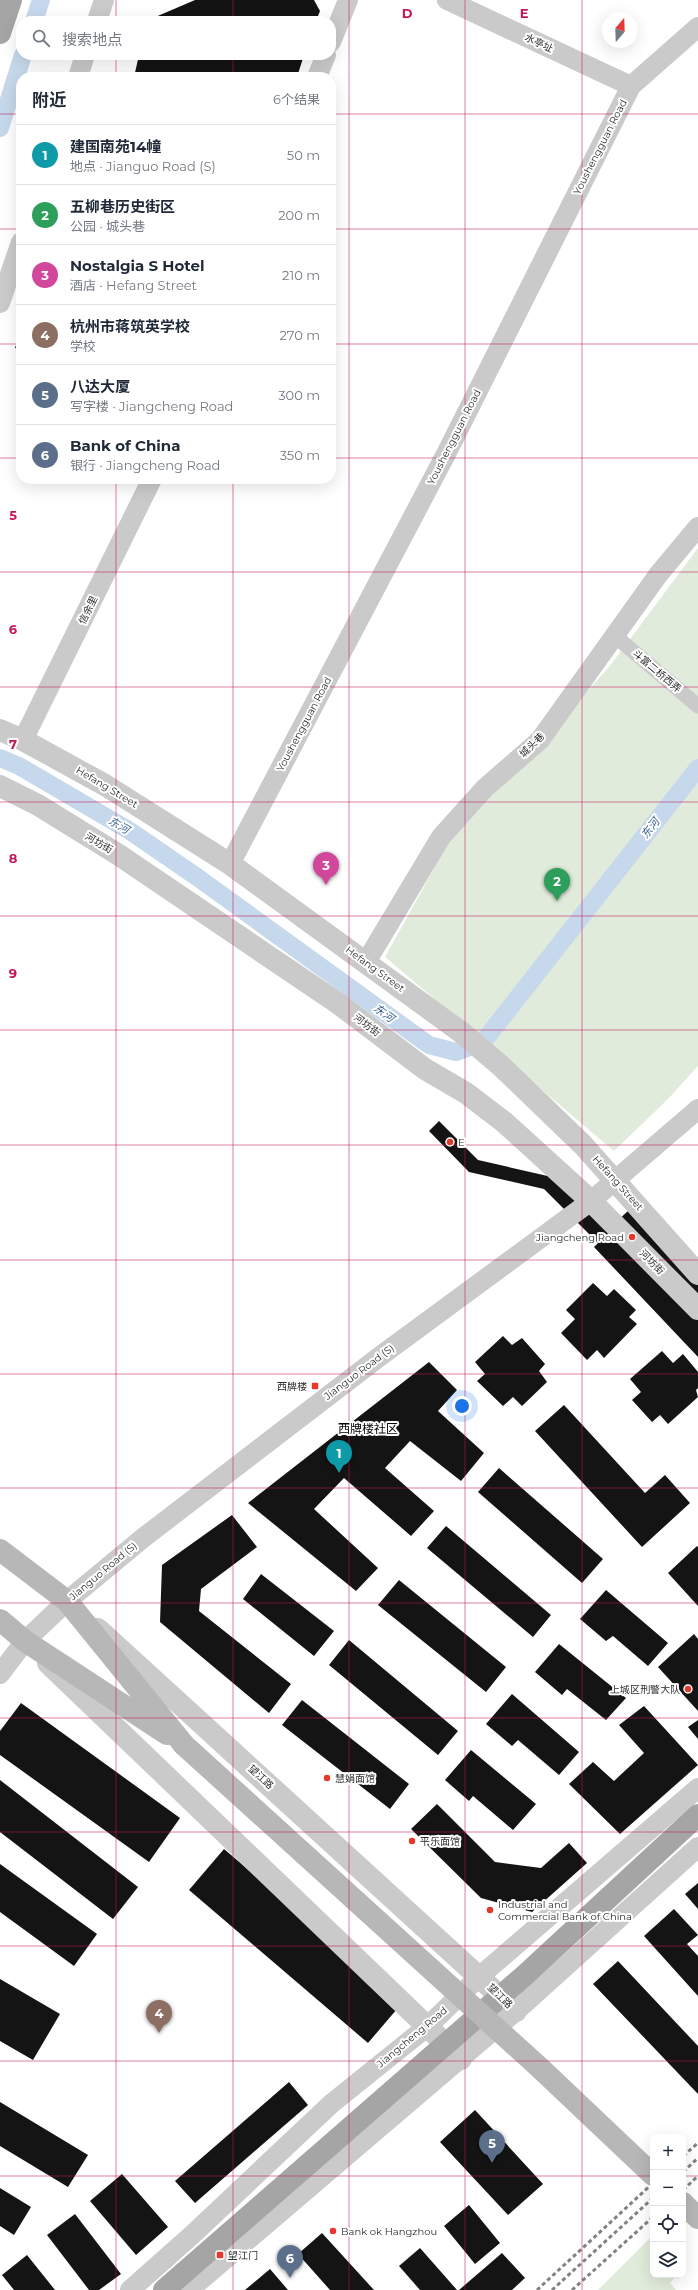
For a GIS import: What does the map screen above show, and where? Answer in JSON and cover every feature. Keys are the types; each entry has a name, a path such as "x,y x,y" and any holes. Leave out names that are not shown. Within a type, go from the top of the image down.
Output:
{"main road":[{"path":"0,33 11,0"},
{"name":"望江路","path":"0,1550 67,1601"},
{"path":"67,1601 184,1745 540,2068 650,2172"},
{"path":"0,1620 25,1641 184,1745"},
{"path":"164,2290 454,2051 501,1996 698,1815"},
{"path":"686,2206 698,2218"}],"street":[{"path":"99,16 104,0"},
{"path":"336,30 348,0"},
{"name":"水亭址","path":"447,0 631,86"},
{"name":"Youshengguan Road","path":"230,864 446,454 631,86 698,27"},
{"path":"80,72 83,60"},
{"path":"318,72 324,60"},
{"path":"0,304 16,257"},
{"name":"信余里","path":"23,740 150,484"},
{"name":"城头巷","path":"366,962 441,837 485,788 540,740 658,575 698,527"},
{"name":"斗富二桥西弄","path":"615,636 698,706"},
{"name":"Hefang Street","path":"0,730 23,740 105,785 230,864 468,1037 583,1145 698,1274"},
{"name":"河坊街","path":"0,786 38,805 119,855 339,1004 425,1069 466,1093 504,1122 591,1201 698,1309"},
{"name":"Jianguo Road (S)","path":"0,1674 25,1641 67,1601 143,1538 373,1361 591,1201 698,1109"},
{"name":"望江路","path":"67,1601 480,1976 516,2011"},
{"path":"25,1641 454,2051"},
{"name":"Jiangcheng Road","path":"130,2290 192,2235 331,2104 428,2026 480,1976 698,1788"},
{"path":"189,2290 454,2051 516,2011 698,1847"}],"green space":[{"path":"698,548 698,1066 669,1098 614,1151 385,957 447,845 609,667"},
{"path":"650,2238 650,2278 674,2278 670,2283 676,2290 598,2290"}],"building":[{"path":"195,0 314,0 320,11 318,16 158,16"},
{"path":"138,60 302,60 299,72 135,72"},
{"name":"Jiangcheng Road","path":"439,1121 478,1160 552,1177 606,1231 639,1201 698,1264 698,1357 594,1247 598,1243 544,1189 469,1172 429,1131"},
{"path":"593,1283 607,1296 614,1289 636,1310 629,1317 637,1324 604,1358 597,1350 587,1360 561,1333 575,1319 566,1310"},
{"path":"503,1336 512,1345 522,1338 545,1364 539,1371 547,1382 522,1406 513,1397 503,1406 477,1381 485,1374 475,1362"},
{"path":"662,1351 673,1363 683,1354 698,1372 698,1388 696,1390 698,1397 668,1424 660,1415 652,1422 632,1400 641,1392 630,1379"},
{"path":"429,1362 457,1390 438,1411 484,1453 461,1481 410,1441 385,1468 434,1511 411,1536 344,1478 314,1509 378,1568 356,1591 248,1503"},
{"path":"564,1405 645,1493 665,1475 690,1503 642,1547 535,1431"},
{"path":"499,1468 603,1559 582,1583 478,1492"},
{"path":"232,1515 257,1547 201,1589 199,1611 291,1684 269,1713 160,1622 162,1565"},
{"path":"446,1526 551,1615 533,1637 427,1548"},
{"path":"697,1546 698,1547 698,1606 668,1573"},
{"path":"261,1574 334,1631 314,1656 243,1599"},
{"path":"399,1580 506,1667 486,1692 378,1605"},
{"path":"606,1590 668,1643 648,1666 613,1636 606,1641 580,1619"},
{"name":"上城区刑警大队","path":"694,1634 698,1639 698,1711 658,1667"},
{"path":"349,1640 458,1731 438,1755 329,1665"},
{"path":"559,1644 626,1698 606,1720 567,1689 562,1695 535,1672"},
{"path":"512,1694 579,1752 559,1775 518,1740 512,1746 486,1724"},
{"path":"302,1700 409,1784 390,1809 282,1725"},
{"path":"21,1703 180,1818 149,1862 0,1755 0,1731"},
{"path":"644,1706 698,1765 620,1834 569,1784 593,1762 614,1781 644,1753 619,1725"},
{"path":"698,1720 698,1739 688,1727"},
{"path":"471,1750 536,1804 513,1830 473,1796 469,1801 445,1780"},
{"path":"0,1780 138,1887 113,1919 0,1832"},
{"path":"437,1804 495,1862 541,1868 569,1843 587,1863 532,1912 481,1898 411,1829"},
{"path":"224,1849 403,2002 368,2043 189,1890"},
{"path":"0,1864 97,1934 74,1966 0,1912"},
{"path":"698,1883 698,1909 685,1894"},
{"path":"674,1909 698,1935 687,1944 698,1956 698,1996 644,1936"},
{"path":"618,1961 698,2046 698,2094 593,1984"},
{"path":"0,1979 60,2014 33,2060 0,2041"},
{"path":"289,2082 308,2105 195,2203 175,2181"},
{"path":"0,2102 88,2155 68,2187 0,2146"},
{"path":"475,2110 543,2184 508,2215 440,2142"},
{"path":"122,2174 168,2227 136,2255 90,2201"},
{"path":"0,2188 31,2207 14,2235 0,2226"},
{"path":"469,2205 500,2243 475,2264 444,2226"},
{"path":"75,2214 121,2274 99,2290 89,2290 47,2235"},
{"path":"322,2233 374,2290 330,2290 298,2254"},
{"path":"420,2248 457,2290 420,2290 399,2266"},
{"path":"502,2253 525,2278 512,2290 459,2290"},
{"path":"27,2255 55,2290 14,2290 2,2275"},
{"path":"270,2269 288,2290 245,2290"}],"waterway":[{"path":"36,16 41,0"},
{"path":"18,72 21,60"},
{"path":"0,128 16,77"},
{"name":"东河","path":"0,758 19,766 130,831 197,877 429,1045 456,1052 483,1042 698,768"}],"railway":[{"path":"686,2153 698,2143"},
{"path":"685,2170 698,2158"},
{"path":"686,2187 698,2176"},
{"path":"537,2290 650,2186"},
{"path":"552,2290 650,2201"},
{"path":"572,2290 650,2220"}],"place":[{"name":"Nostalgia S Hotel","path":"326,885"},
{"name":"五柳巷历史街区","path":"557,901"},
{"name":"E","path":"450,1142"},
{"name":"Jiangcheng Road","path":"632,1237"},
{"name":"西牌楼","path":"315,1386"},
{"name":"建国南苑14幢","path":"339,1473"},
{"name":"上城区刑警大队","path":"688,1689"},
{"name":"慧娟面馆","path":"327,1778"},
{"name":"平乐面馆","path":"412,1841"},
{"name":"Industrial and Commercial Bank of China","path":"490,1910"},
{"name":"杭州市蒋筑英学校","path":"159,2033"},
{"name":"八达大厦","path":"492,2163"},
{"name":"Bank ok Hangzhou","path":"333,2231"},
{"name":"望江门","path":"220,2255"},
{"name":"Bank of China","path":"290,2278"}],"district":[{"name":"西牌楼社区","path":"368,1428"}]}
